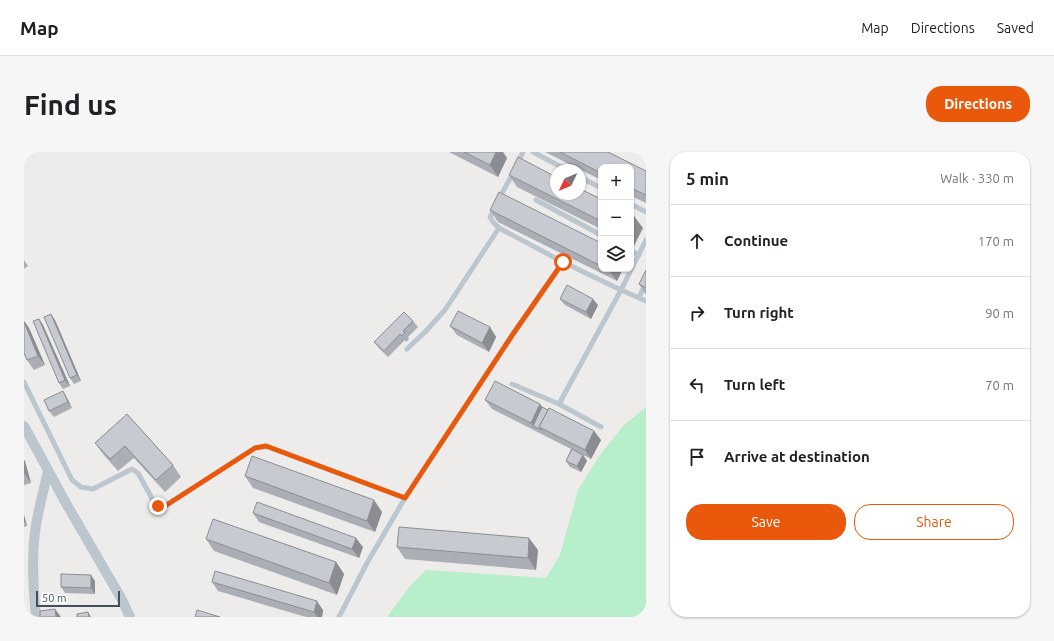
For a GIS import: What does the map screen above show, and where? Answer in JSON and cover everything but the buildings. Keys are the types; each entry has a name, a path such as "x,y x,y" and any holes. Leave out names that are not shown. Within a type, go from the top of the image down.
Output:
{"street":[{"path":"24,426 48,471 121,598 130,617"},
{"path":"36,617 29,595 35,526 48,471"}],"lane":[{"path":"523,152 490,217 493,222 499,228 563,262 646,301"},
{"path":"533,152 556,164"},
{"path":"586,180 598,186"},
{"path":"536,200 598,233"},
{"path":"634,206 646,212"},
{"path":"407,349 445,310 499,228"},
{"path":"559,404 621,290 646,240"},
{"path":"634,252 639,255"},
{"path":"339,617 367,563 405,498 513,334 563,262"},
{"path":"639,297 646,283"},
{"path":"24,382 72,480 81,487 93,489 132,469 138,472 154,502 158,506 165,506 255,448 266,446 405,498"},
{"path":"512,384 559,404 601,427"}],"green space":[{"path":"646,407 646,617 387,617 410,586 426,570 546,578 560,555 578,490 599,456 624,425"}],"route":[{"path":"158,506 165,506 255,448 266,446 405,498 513,334 563,262"}]}
